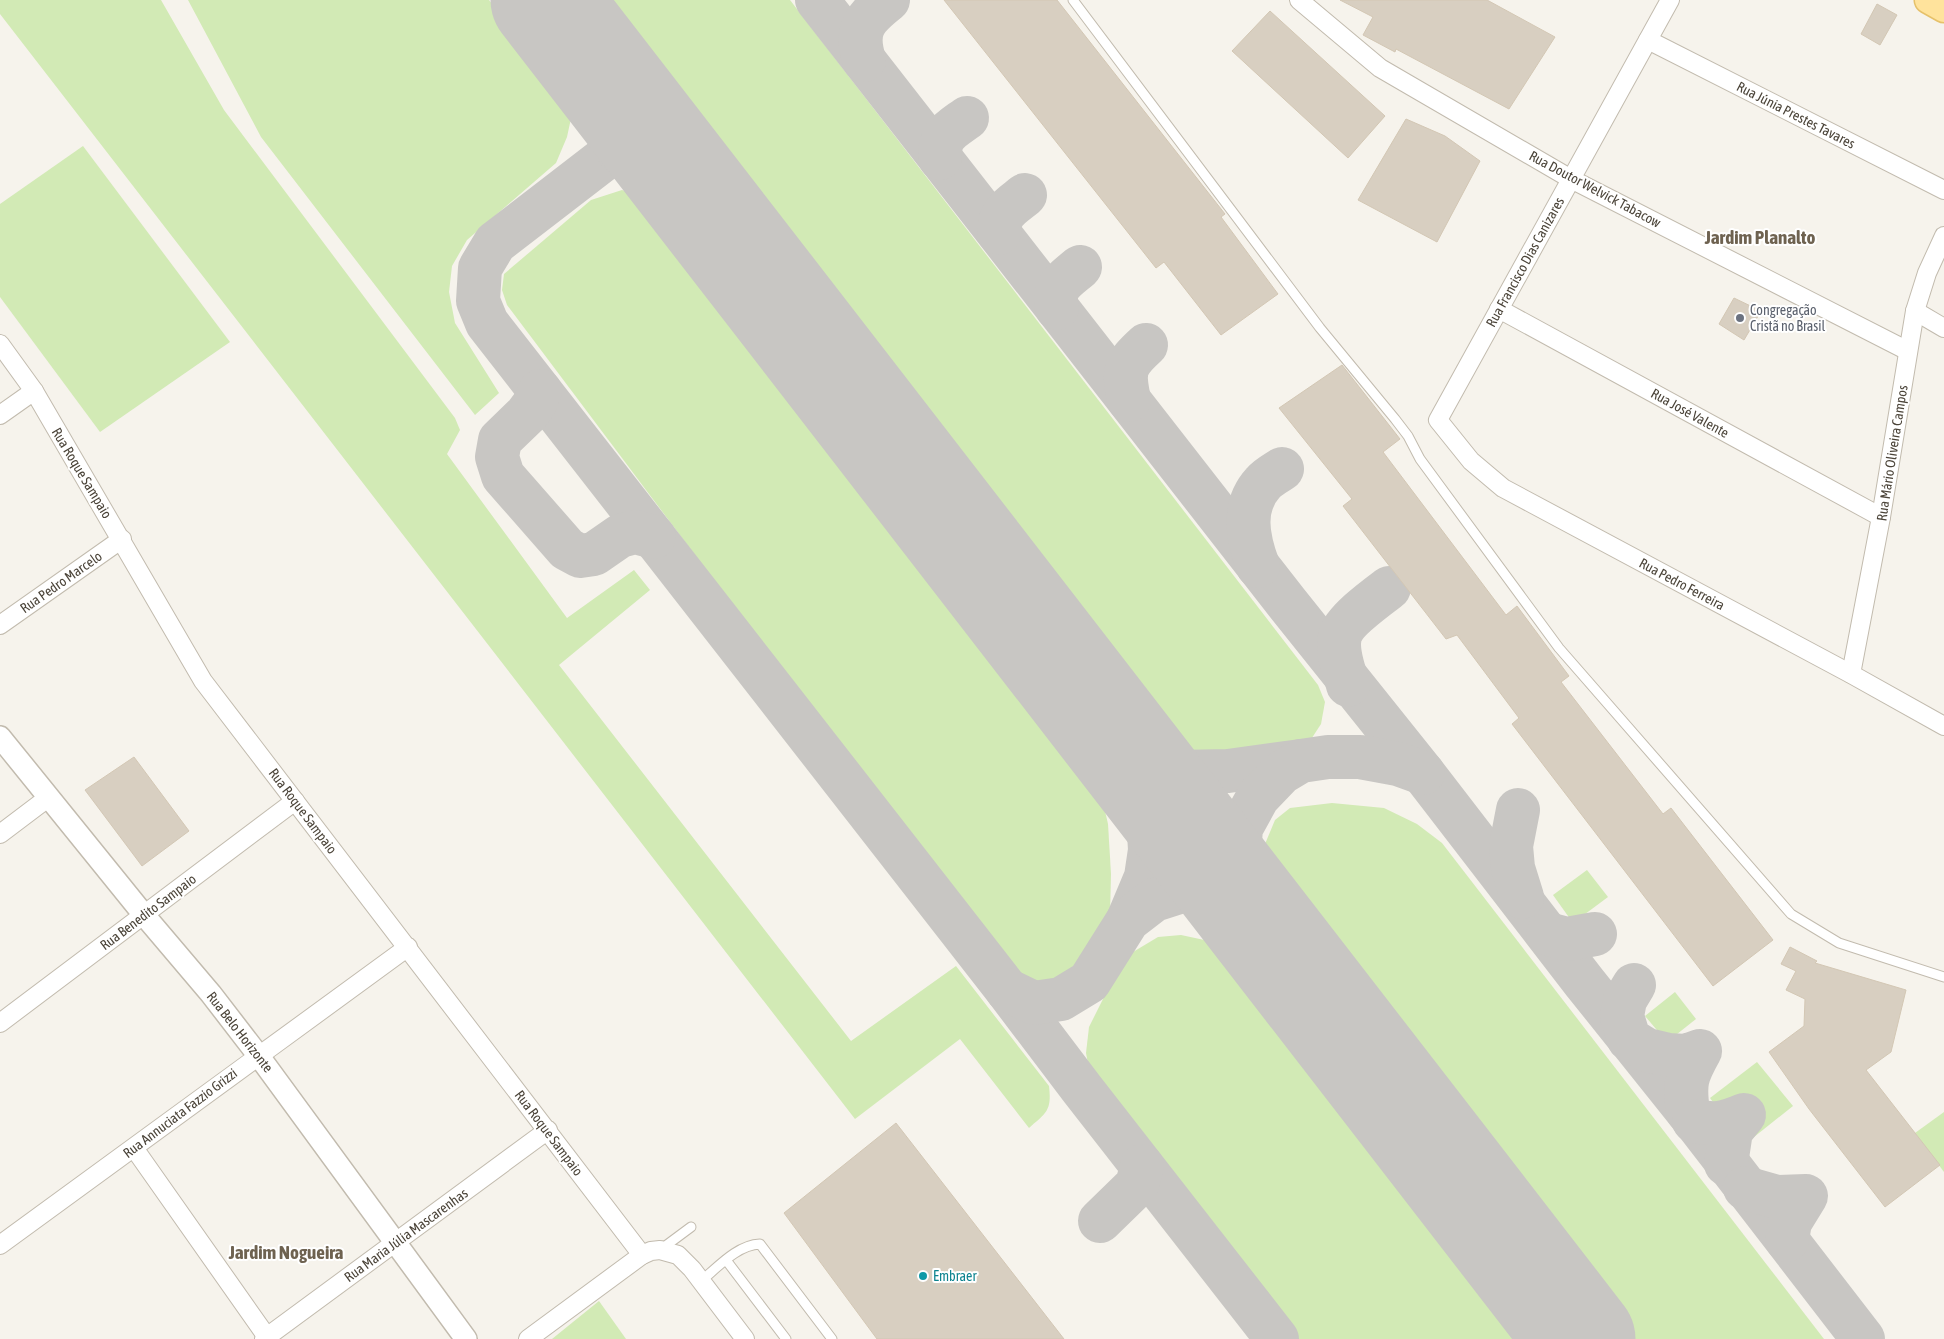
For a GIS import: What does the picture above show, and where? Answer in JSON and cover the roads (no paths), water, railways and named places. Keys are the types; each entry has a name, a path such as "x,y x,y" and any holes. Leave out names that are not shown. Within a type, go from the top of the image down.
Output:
{"main road":[{"path":"1928,0 1944,9"}],"street":[{"name":"Rua Doutor Welvick Tabacow","path":"1299,0 1380,68 1571,179 1908,351"},
{"name":"Rua Francisco Dias Canizares","path":"1438,420 1670,0"},
{"name":"Rua Júnia Prestes Tavares","path":"1648,40 1944,190"},
{"name":"Rua Mário Oliveira Campos","path":"1851,674 1881,517 1915,311 1927,273 1944,236"},
{"name":"Rua José Valente","path":"1499,309 1881,517"},
{"path":"1915,311 1944,328"},
{"name":"Rua Roque Sampaio","path":"0,344 34,391 122,539 152,595 203,681 642,1255"},
{"path":"0,415 34,391"},
{"name":"Rua Pedro Ferreira","path":"1438,420 1470,461 1503,488 1851,674 1944,726"},
{"name":"Rua Pedro Marcelo","path":"0,625 122,539"},
{"name":"Rua Belo Horizonte","path":"0,737 258,1055 466,1339"},
{"path":"0,834 49,797"},
{"name":"Rua Benedito Sampaio","path":"0,1023 295,801"},
{"name":"Rua Annuciata Fazzio Grizzi","path":"0,1245 408,947"},
{"name":"Rua Maria Júlia Mascarenhas","path":"265,1338 548,1130"},
{"path":"134,1148 265,1338"},
{"path":"528,1339 642,1255 660,1250 678,1256 701,1281 745,1339"}],"lane":[{"path":"1073,0 1320,328 1404,430 1420,459 1559,648 1791,914 1839,943 1944,977"},
{"path":"1938,0 1944,4"},
{"path":"660,1250 691,1228"},
{"path":"701,1281 749,1244 760,1244 832,1339"},
{"path":"726,1260 786,1339"}],"place":[{"name":"Congregação Cristã no Brasil","path":"1740,318"},
{"name":"Embraer","path":"923,1276"}],"district":[{"name":"Jardim Planalto","path":"1760,237"},
{"name":"Jardim Nogueira","path":"286,1252"}]}
